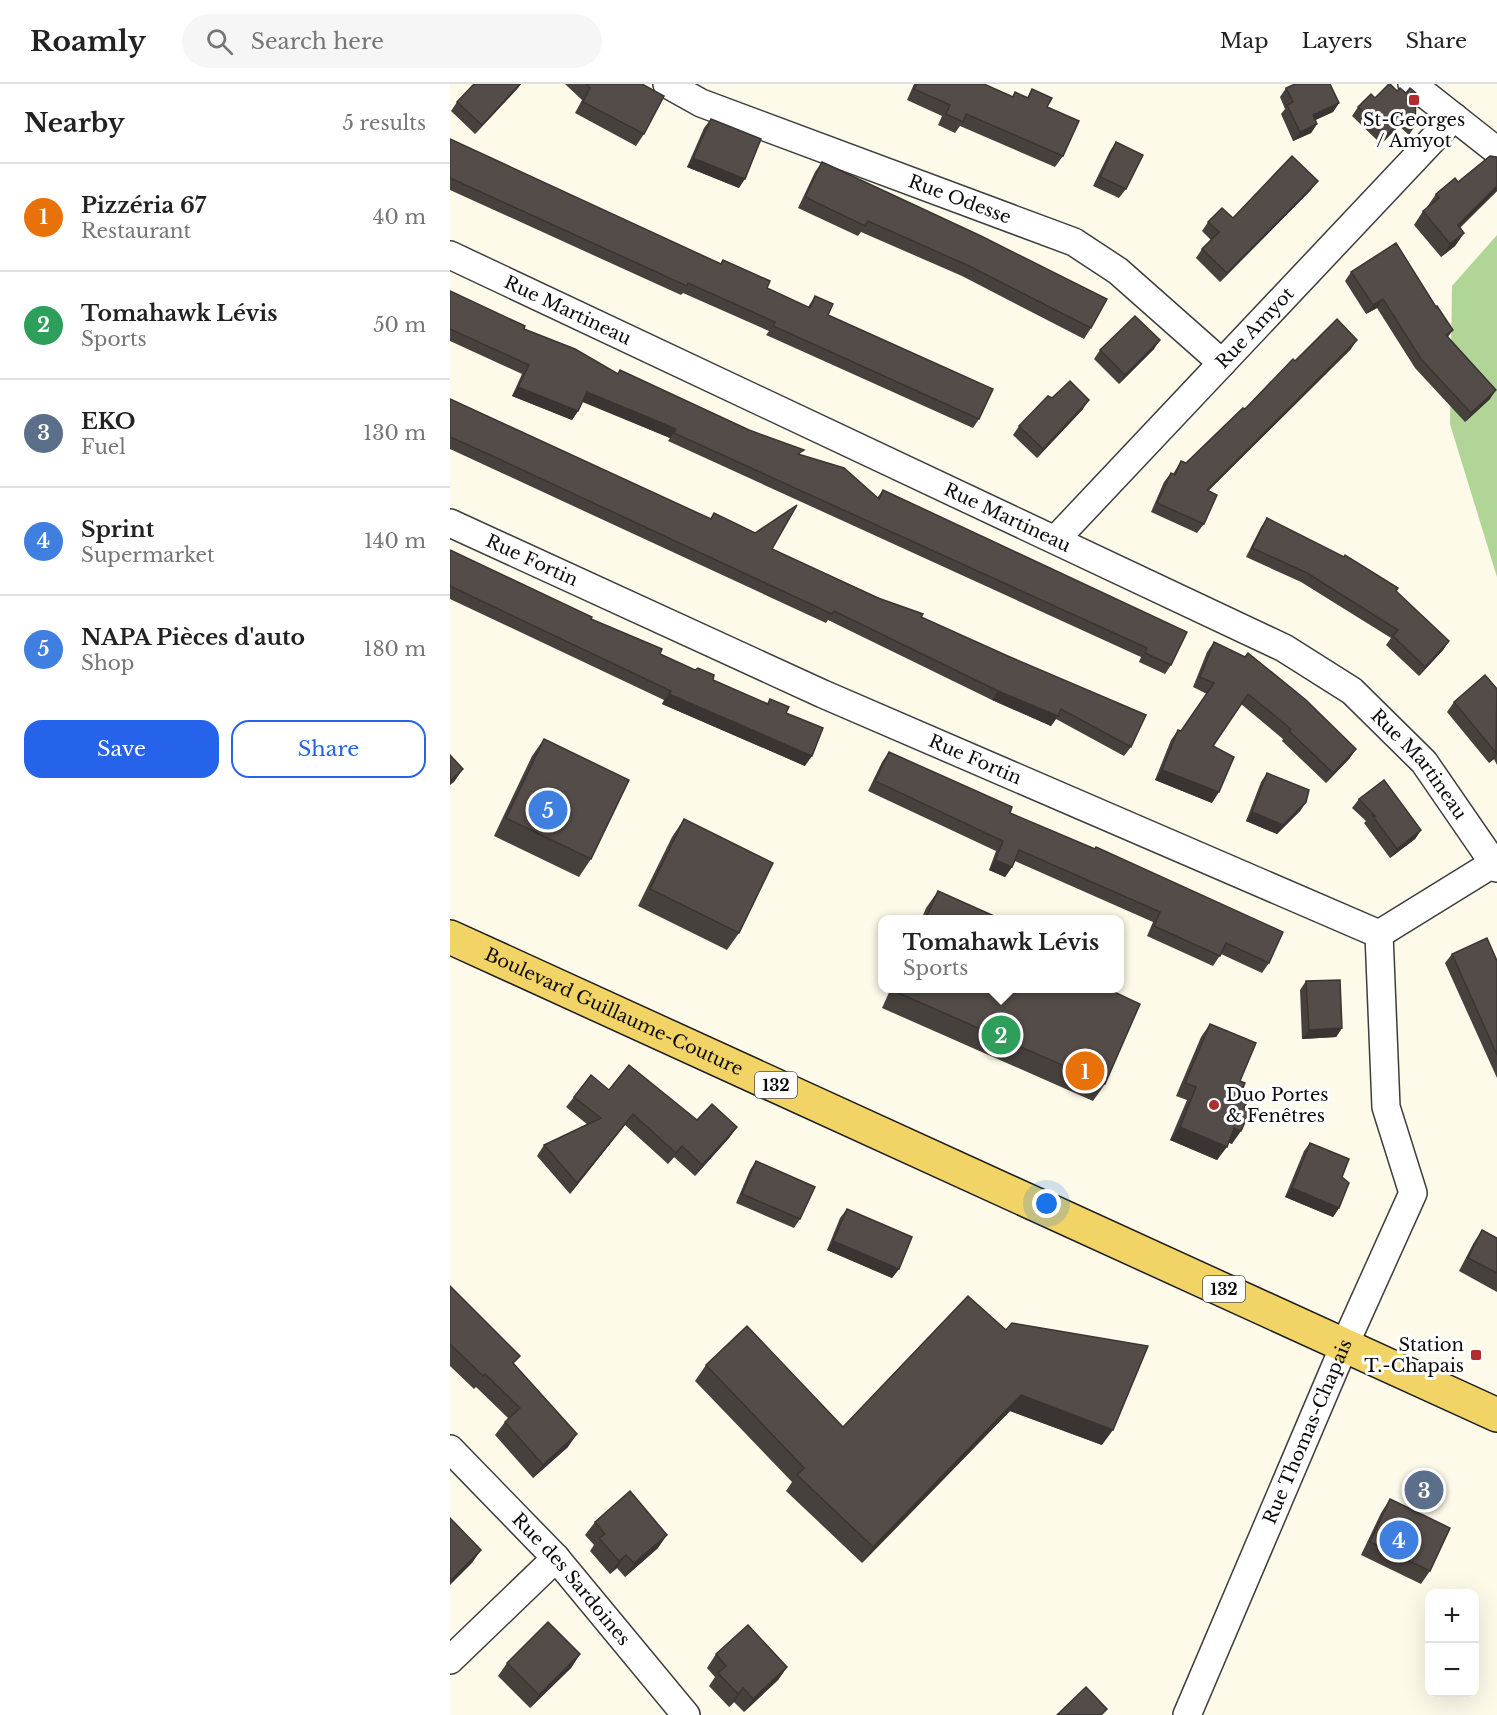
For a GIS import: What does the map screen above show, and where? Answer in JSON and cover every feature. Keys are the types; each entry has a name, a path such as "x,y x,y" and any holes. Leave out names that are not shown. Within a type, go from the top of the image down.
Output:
{"main road":[{"name":"Boulevard Guillaume-Couture","path":"450,937 1497,1415"}],"street":[{"name":"Rue Odesse","path":"667,84 701,103 1074,242 1118,271 1222,363"},
{"path":"1412,84 1497,151"},
{"name":"Rue Amyot","path":"1056,539 1454,117"},
{"name":"Rue Martineau","path":"450,255 1284,648 1352,691 1424,762 1496,866"},
{"name":"Rue Fortin","path":"450,523 823,694 1379,934"},
{"path":"1379,934 1496,866"},
{"name":"Rue Thomas-Chapais","path":"1187,1715 1345,1344 1413,1193 1386,1107 1379,934"},
{"name":"Rue des Sardoines","path":"450,1449 556,1558 686,1715"},
{"path":"450,1660 556,1558"}],"green space":[{"path":"1497,235 1497,577 1450,424 1452,286"}],"building":[{"path":"474,84 520,84 482,125 457,102"},
{"path":"586,84 642,84 664,96 644,134 583,102 590,88"},
{"path":"917,84 984,84 1013,97 1015,92 1028,98 1032,89 1052,98 1047,107 1079,121 1063,156 966,114 963,122 946,114 950,105 914,89"},
{"path":"1295,84 1330,84 1339,103 1313,115 1317,124 1300,132 1287,105 1293,102 1286,88"},
{"path":"1389,84 1397,91 1400,88 1406,93 1410,88 1416,93 1415,126 1405,117 1387,135 1358,107 1371,94 1375,98"},
{"path":"711,119 761,139 745,179 693,158"},
{"path":"450,139 721,264 723,260 770,281 767,288 810,308 815,296 833,304 828,315 993,389 979,419 773,326 775,322 688,283 687,286 450,178"},
{"path":"1116,142 1143,155 1126,189 1100,177"},
{"path":"1292,156 1318,181 1227,273 1202,249 1219,232 1208,222 1222,208 1233,218"},
{"path":"1490,156 1497,157 1497,186 1458,225 1464,233 1450,244 1423,211 1439,198 1436,194 1455,178 1458,182"},
{"path":"822,162 981,236 1107,299 1091,328 969,266 868,221 865,226 805,197"},
{"path":"1396,243 1453,330 1446,335 1496,390 1471,413 1421,359 1383,299 1373,305 1351,272"},
{"path":"450,291 525,326 524,329 575,349 618,374 620,370 749,430 804,450 798,454 844,468 879,499 883,490 1187,632 1171,665 1145,653 1147,648 674,433 676,429 587,392 578,411 518,387 529,365 450,329"},
{"path":"1135,316 1160,340 1125,375 1100,350"},
{"path":"1337,319 1357,340 1207,490 1217,495 1204,524 1157,503 1171,473 1175,475 1181,461 1186,463"},
{"path":"1070,381 1089,400 1043,449 1019,426 1048,396 1052,398"},
{"path":"450,399 711,519 714,513 755,533 797,505 772,549 878,598 923,614 921,617 1010,657 1146,715 1131,747 1061,709 1058,716 998,691 834,611 832,614 450,437"},
{"path":"1267,518 1344,557 1345,555 1398,588 1396,591 1449,641 1425,667 1393,636 1398,630 1307,573 1252,548"},
{"path":"450,550 592,617 591,619 662,649 660,654 695,670 698,668 714,675 713,680 768,704 770,699 789,707 786,713 823,728 812,756 669,694 671,691 450,586"},
{"path":"1214,642 1245,657 1248,653 1306,700 1356,749 1333,773 1289,731 1291,729 1248,694 1213,746 1234,757 1219,792 1162,770 1178,730 1181,731 1214,683 1200,677"},
{"path":"1485,675 1497,689 1496,753 1454,702"},
{"path":"544,739 629,780 591,859 506,818"},
{"path":"889,752 1012,807 1010,813 1095,849 1096,847 1283,932 1269,963 1226,943 1220,956 1154,926 1160,912 1019,850 1012,867 995,860 1003,841 875,781"},
{"path":"450,755 463,769 450,781"},
{"path":"1267,773 1309,790 1306,802 1283,825 1252,812"},
{"path":"1384,780 1421,830 1397,849 1371,814 1376,817 1359,799"},
{"path":"684,819 773,863 739,933 650,889"},
{"path":"938,891 992,915 927,915"},
{"path":"1487,938 1497,961 1497,1055 1452,954"},
{"path":"1340,980 1342,1028 1309,1030 1306,981"},
{"path":"899,993 1117,993 1140,1004 1105,1084"},
{"path":"1210,1024 1256,1043 1240,1081 1245,1083 1238,1100 1246,1104 1244,1108 1250,1111 1241,1131 1234,1128 1227,1147 1180,1127 1196,1087 1185,1083"},
{"path":"629,1065 697,1120 712,1104 737,1127 702,1165 682,1146 676,1153 633,1114 577,1183 544,1145 601,1118 574,1097 591,1075 609,1090"},
{"path":"1310,1143 1349,1159 1342,1177 1349,1183 1339,1208 1292,1188"},
{"path":"756,1161 815,1187 800,1219 742,1194"},
{"path":"847,1209 912,1237 899,1269 833,1241"},
{"path":"1482,1230 1497,1238 1497,1273 1468,1258"},
{"path":"450,1286 520,1356 513,1363 577,1434 543,1465 505,1422 520,1408 450,1344"},
{"path":"968,1296 1006,1330 1012,1323 1148,1346 1113,1430 1021,1395 873,1547 797,1475 804,1468 706,1365 747,1326 843,1427"},
{"path":"630,1491 667,1535 634,1563 626,1555 619,1561 599,1538 605,1534 595,1522"},
{"path":"1390,1499 1450,1528 1430,1571 1370,1542"},
{"path":"450,1518 481,1550 450,1581"},
{"path":"548,1622 580,1654 539,1695 507,1663"},
{"path":"748,1625 787,1667 753,1699 743,1688 738,1694 718,1673 726,1666 716,1654"},
{"path":"1086,1687 1107,1709 1101,1715 1057,1715"}],"place":[{"name":"St-Georges / Amyot","path":"1414,100"},
{"name":"NAPA Pièces d'auto","path":"548,810"},
{"name":"Tomahawk Lévis","path":"1001,1035"},
{"name":"Pizzéria 67","path":"1085,1071"},
{"name":"Duo Portes & Fenêtres","path":"1214,1105"},
{"name":"Station T.-Chapais","path":"1476,1355"},
{"name":"EKO","path":"1424,1490"},
{"name":"Sprint","path":"1399,1540"}]}
